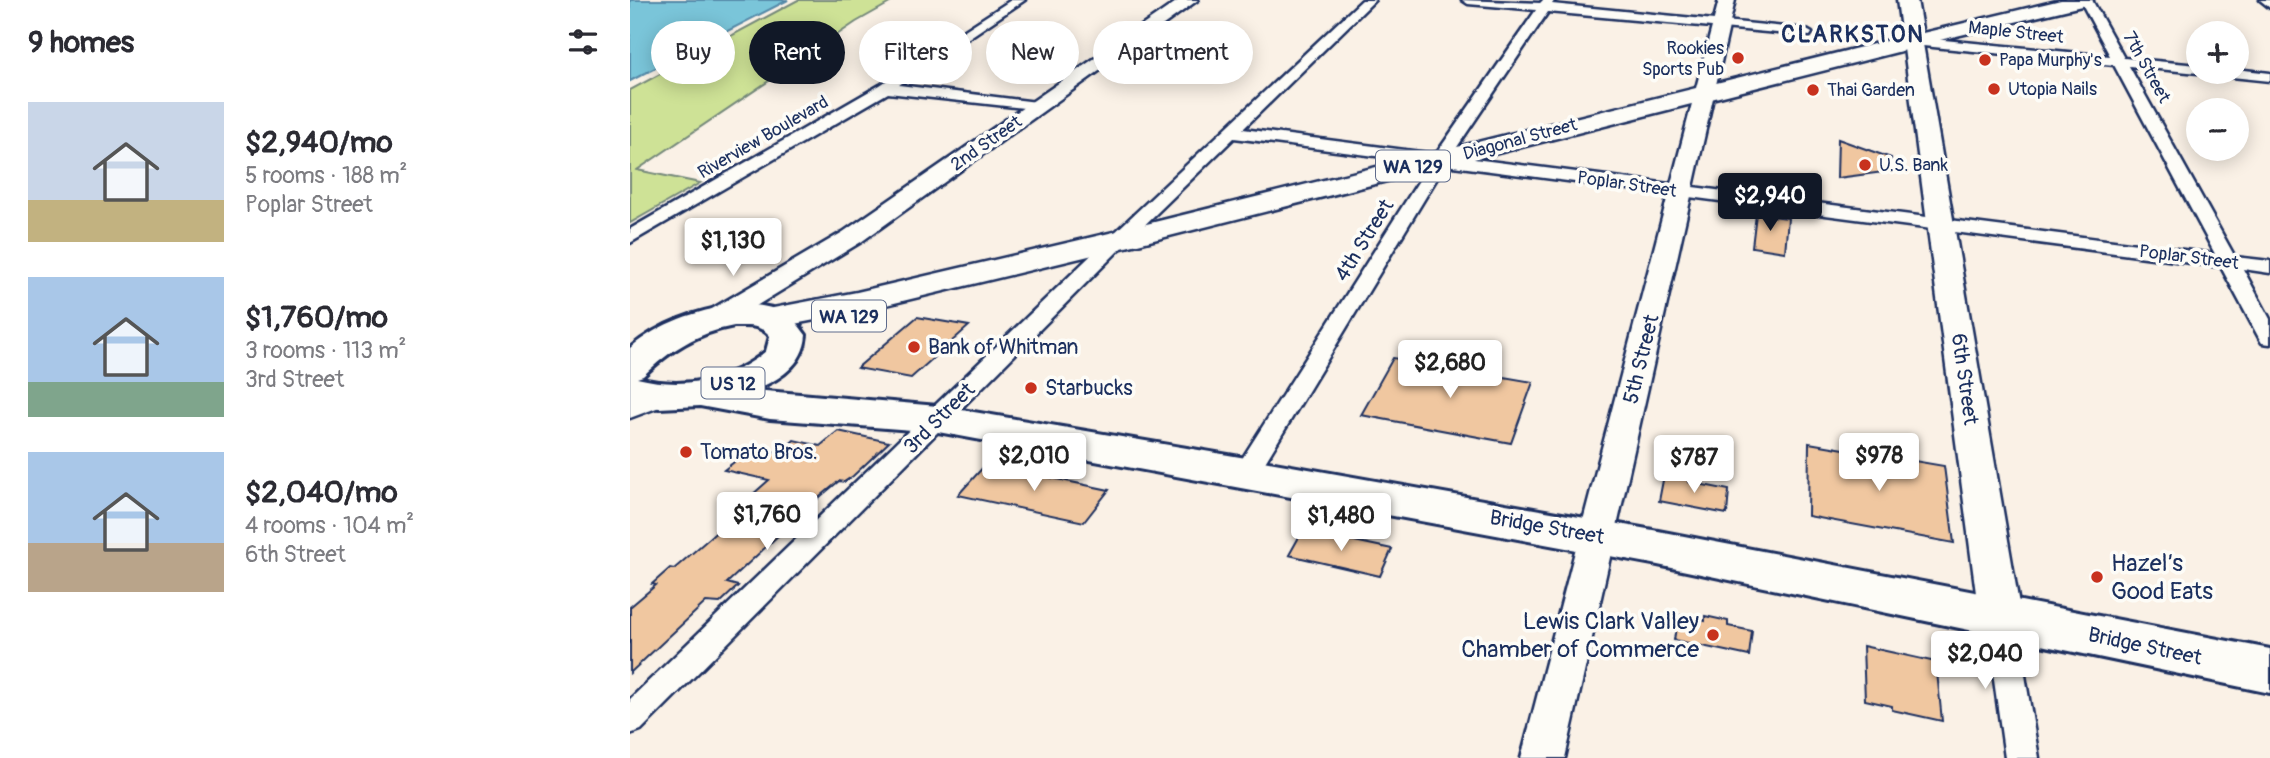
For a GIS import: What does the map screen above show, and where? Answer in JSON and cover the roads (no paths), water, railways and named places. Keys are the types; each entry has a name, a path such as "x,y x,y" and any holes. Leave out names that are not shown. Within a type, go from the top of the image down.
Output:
{"highway":[{"path":"630,347 715,319 772,337"},
{"path":"630,368 646,352 676,333"},
{"name":"US 12","path":"640,398 701,394 746,378 772,337"},
{"name":"US 12","path":"772,337 782,374 790,387 820,409"},
{"name":"Bridge Street","path":"701,394 770,406 938,419 1246,473 1597,536 2270,671"}],"main road":[{"name":"Diagonal Street","path":"772,337 822,328 916,288 1118,240 1810,65 1910,18 2085,0"},
{"name":"6th Street","path":"1910,18 2000,616"}],"street":[{"name":"Riverview Boulevard","path":"630,237 886,89 1019,0"},
{"name":"2nd Street","path":"715,319 852,237 1190,0"},
{"name":"3rd Street","path":"630,720 1118,240 1233,133 1369,0"},
{"path":"1468,0 1547,4 1805,33"},
{"name":"5th Street","path":"1543,758 1727,0"},
{"name":"7th Street","path":"2085,0 2270,338"},
{"path":"2266,0 2270,4"},
{"name":"4th Street","path":"1246,473 1441,159 1547,4"},
{"name":"Maple Street","path":"1910,18 2120,62 2186,68"},
{"path":"2249,74 2270,76"},
{"path":"886,89 1037,107"},
{"name":"Poplar Street","path":"1233,133 2270,267"},
{"name":"2nd Street","path":"772,337 760,307 779,280"},
{"name":"6th Street","path":"2000,616 2022,758"}],"water":[{"path":"630,0 788,0 735,27 735,21 651,21 651,70 630,81"}],"place":[{"name":"Rookies Sports Pub","path":"1738,58"},
{"name":"Papa Murphy's","path":"1985,60"},
{"name":"Utopia Nails","path":"1994,89"},
{"name":"Thai Garden","path":"1813,90"},
{"name":"U.S. Bank","path":"1865,165"},
{"name":"Bank of Whitman","path":"914,347"},
{"name":"Starbucks","path":"1031,388"},
{"name":"Tomato Bros.","path":"686,452"},
{"name":"Hazel’s Good Eats","path":"2097,577"},
{"name":"Lewis Clark Valley Chamber of Commerce","path":"1713,635"}],"district":[{"name":"CLARKSTON","path":"1853,34"}]}
